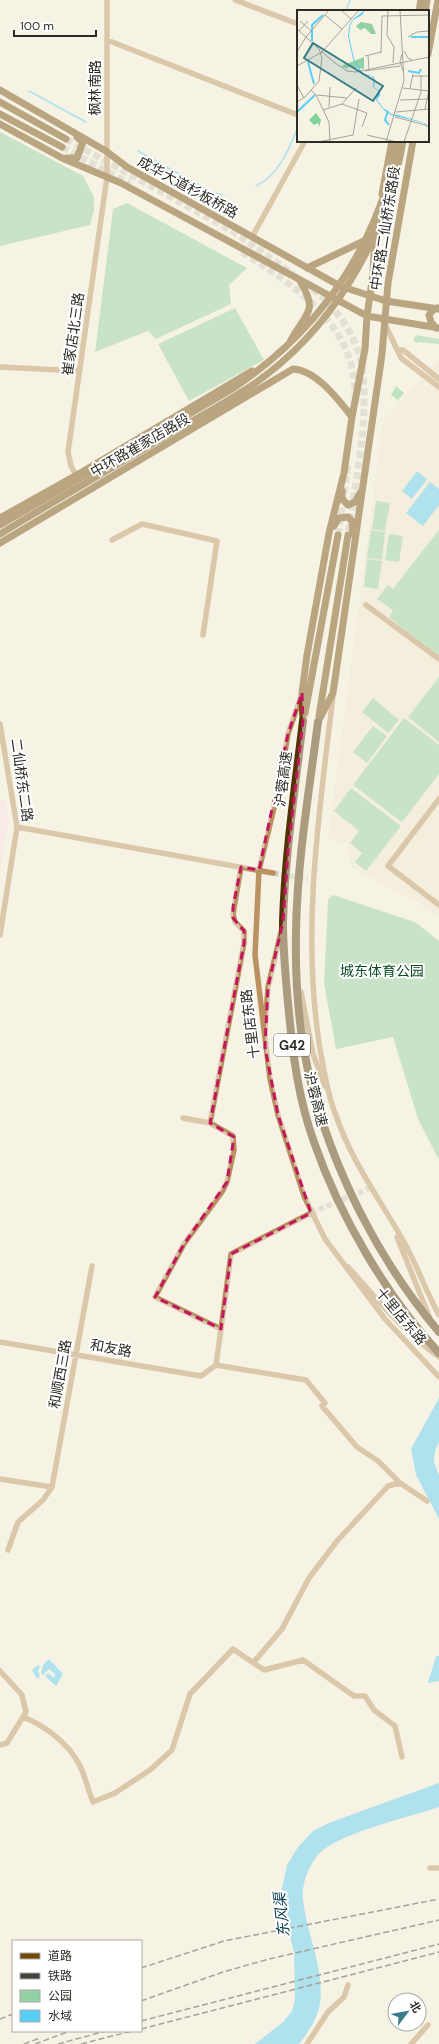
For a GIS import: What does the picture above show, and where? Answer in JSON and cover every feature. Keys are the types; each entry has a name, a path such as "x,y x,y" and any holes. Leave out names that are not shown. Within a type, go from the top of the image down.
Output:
{"highway":[{"name":"沪蓉高速","path":"303,721 288,852 283,922 284,972 296,1073 314,1142 334,1191 358,1239 421,1340 439,1353"},
{"name":"沪蓉高速","path":"318,722 297,889 296,964 303,1042 311,1082 330,1142 348,1186 371,1232 404,1285 438,1330"}],"main road":[{"path":"415,10 416,0"},
{"path":"419,10 421,0"},
{"path":"425,10 427,0"},
{"path":"429,49 438,0"},
{"name":"成华大道杉板桥路","path":"0,90 74,134 106,151 127,167 340,286 369,297 386,301 438,308"},
{"path":"0,102 66,139"},
{"path":"0,114 62,147"},
{"name":"成华大道杉板桥路","path":"0,124 62,158 107,177 230,241 367,316 438,328"},
{"path":"62,158 77,158 81,151 83,142 74,134"},
{"name":"中环路二仙桥东路段","path":"344,473 352,417 365,349 369,297 373,274 376,225 392,142"},
{"path":"0,525 256,374 300,335 324,307 360,253 373,224 389,179 396,142"},
{"path":"0,534 248,387 289,356 335,304 365,257 391,193 403,142"},
{"name":"中环路二仙桥东路段","path":"364,480 382,354 386,301 413,142"},
{"path":"307,268 368,239 376,225"},
{"name":"中环路崔家店路段","path":"0,518 76,476 270,361 289,343 310,309 309,296 299,280"},
{"path":"438,308 432,311 429,315 431,322 438,328"},
{"name":"中环路崔家店路段","path":"0,543 293,369 300,369 327,388 352,417"},
{"path":"344,473 341,496 346,504 352,504 358,499 364,480"},
{"path":"303,721 302,694 307,655 327,546 344,473"},
{"path":"318,722 333,693 364,480"},
{"path":"327,546 335,521 346,516 352,521 353,552"},
{"path":"303,721 338,535"},
{"path":"318,722 348,535"}],"street":[{"name":"枫林南路","path":"107,0 107,177"},
{"path":"235,0 297,24"},
{"path":"107,40 295,114"},
{"path":"252,237 303,142"},
{"name":"崔家店北三路","path":"87,491 71,466 68,452 107,177"},
{"path":"384,320 398,350 400,358 439,387"},
{"path":"398,350 403,350 439,379"},
{"path":"0,367 80,371"},
{"path":"112,540 142,524 217,541 203,635"},
{"path":"366,605 439,660"},
{"path":"333,693 311,879 315,1016 334,1111"},
{"name":"十里店东路","path":"302,694 288,734 279,787 259,870 255,955 265,1047 278,1115 289,1152 311,1213 325,1239 385,1318 439,1377"},
{"name":"二仙桥东二路","path":"0,724 17,827 0,935"},
{"path":"439,799 388,866 439,905"},
{"path":"17,827 273,873"},
{"path":"210,1123 244,943 244,932 235,922 233,914 241,867"},
{"path":"265,1047 268,987 283,922"},
{"path":"296,964 313,1054 351,1154 405,1245 429,1298 439,1314"},
{"path":"182,1118 210,1123 233,1136 234,1150 231,1172 222,1192 184,1244 154,1297 221,1329"},
{"path":"385,1211 431,1322"},
{"path":"311,1213 231,1254 216,1365 306,1380 325,1403 322,1406 357,1447 378,1461 400,1483 427,1501"},
{"path":"325,1239 397,1323 421,1340 439,1357"},
{"name":"和顺西三路","path":"52,1487 92,1266"},
{"name":"和友路","path":"0,1342 201,1376 216,1365"},
{"path":"0,1479 52,1487 43,1500 18,1522 8,1550"},
{"path":"253,1663 282,1629 309,1578 337,1541 388,1486 400,1483"},
{"path":"23,1716 36,1722 67,1748 79,1764 92,1802 114,1793 144,1774 172,1750 190,1694 233,1649 264,1670 303,1660 354,1696 365,1696 374,1710 395,1726 402,1757"},
{"path":"0,1671 22,1695 26,1712 7,1743 0,1745"},
{"path":"430,1868 439,1868"},
{"path":"307,2044 328,2012 344,1997 348,1985"},
{"path":"411,2044 428,2025"}],"highlighted area":[{"path":"302,693 303,721 288,852 283,922 268,987 265,1047 278,1115 311,1213 231,1254 221,1329 155,1297 184,1244 227,1182 234,1137 210,1123 244,943 244,931 233,918 233,907 241,867 259,870 288,734"}],"shaded area":[{"path":"439,358 439,915 351,867 348,844 328,839 383,422"},
{"path":"6,800 9,821 0,868 0,801"}],"green space":[{"path":"0,132 83,176 94,197 94,211 90,225 0,246"},
{"path":"127,203 247,268 229,285 231,304 156,339 148,331 95,352 113,209"},
{"path":"235,308 264,360 189,401 158,344"},
{"path":"416,335 439,339 439,344 417,343 413,340"},
{"path":"396,386 404,393 398,400 391,395"},
{"path":"376,501 390,503 385,531 372,529"},
{"path":"371,530 385,532 382,560 367,558"},
{"path":"439,530 439,656 415,639 389,617 393,610 377,599 388,585 393,589"},
{"path":"389,534 403,536 399,562 385,560"},
{"path":"367,559 382,561 378,589 364,587"},
{"path":"439,677 439,742 408,717"},
{"path":"373,698 399,720 388,733 362,712"},
{"path":"404,718 439,745 439,774 402,822 353,785"},
{"path":"373,726 387,736 367,763 353,752"},
{"path":"351,788 401,826 366,871 355,862 362,853 350,843 359,831 334,811"},
{"name":"城东体育公园","path":"333,895 415,922 439,941 439,1160 418,1119 393,1037 336,1049 324,983 328,899"}],"water":[{"path":"417,471 427,479 412,499 402,491"},
{"path":"430,482 439,489 439,505 423,526 406,513"},
{"path":"439,1398 439,1442 435,1451 434,1462 439,1475 439,1519 416,1475 411,1449"},
{"path":"436,1656 439,1656 439,1681 428,1683"},
{"path":"49,1659 63,1674 56,1686 45,1676 48,1673 54,1678 55,1674 49,1669 43,1675 41,1674 43,1665"},
{"path":"38,1665 40,1666 38,1671 40,1676 37,1679 32,1670"},
{"path":"439,1783 439,1807 347,1837 333,1843 323,1850 314,1860 307,1873 303,1887 303,1900 320,1978 321,1991 319,2010 312,2026 299,2044 255,2044 283,2022 292,2011 295,1999 294,1952 284,1914 282,1888 287,1865 298,1847 314,1830 334,1821"}],"waterway":[{"path":"346,10 350,0"},
{"path":"29,91 86,122"},
{"path":"256,186 264,181 277,168 287,152 297,129"},
{"path":"138,151 213,193 222,195"}],"tunnel":[{"path":"66,139 234,232 293,274"},
{"path":"62,147 130,184"},
{"path":"242,252 282,278 301,293 333,328 345,348 353,370 355,395"},
{"path":"313,289 336,312 349,331 358,351 364,381 361,448 348,535"},
{"path":"338,535 348,465"},
{"path":"273,873 308,879"},
{"path":"311,1213 370,1188"}],"railway":[{"path":"142,1968 224,1941 439,1899"},
{"path":"142,2001 223,1972 269,1959 439,1920"},
{"path":"142,2021 439,1944"},
{"path":"142,2029 439,1952"},
{"path":"0,2019 12,2014"},
{"path":"35,2044 67,2032"},
{"path":"58,2044 102,2032"},
{"path":"81,2044 128,2032"},
{"path":"24,2044 40,2038"}],"water label":[{"name":"东风渠","path":"282,1915"}]}
